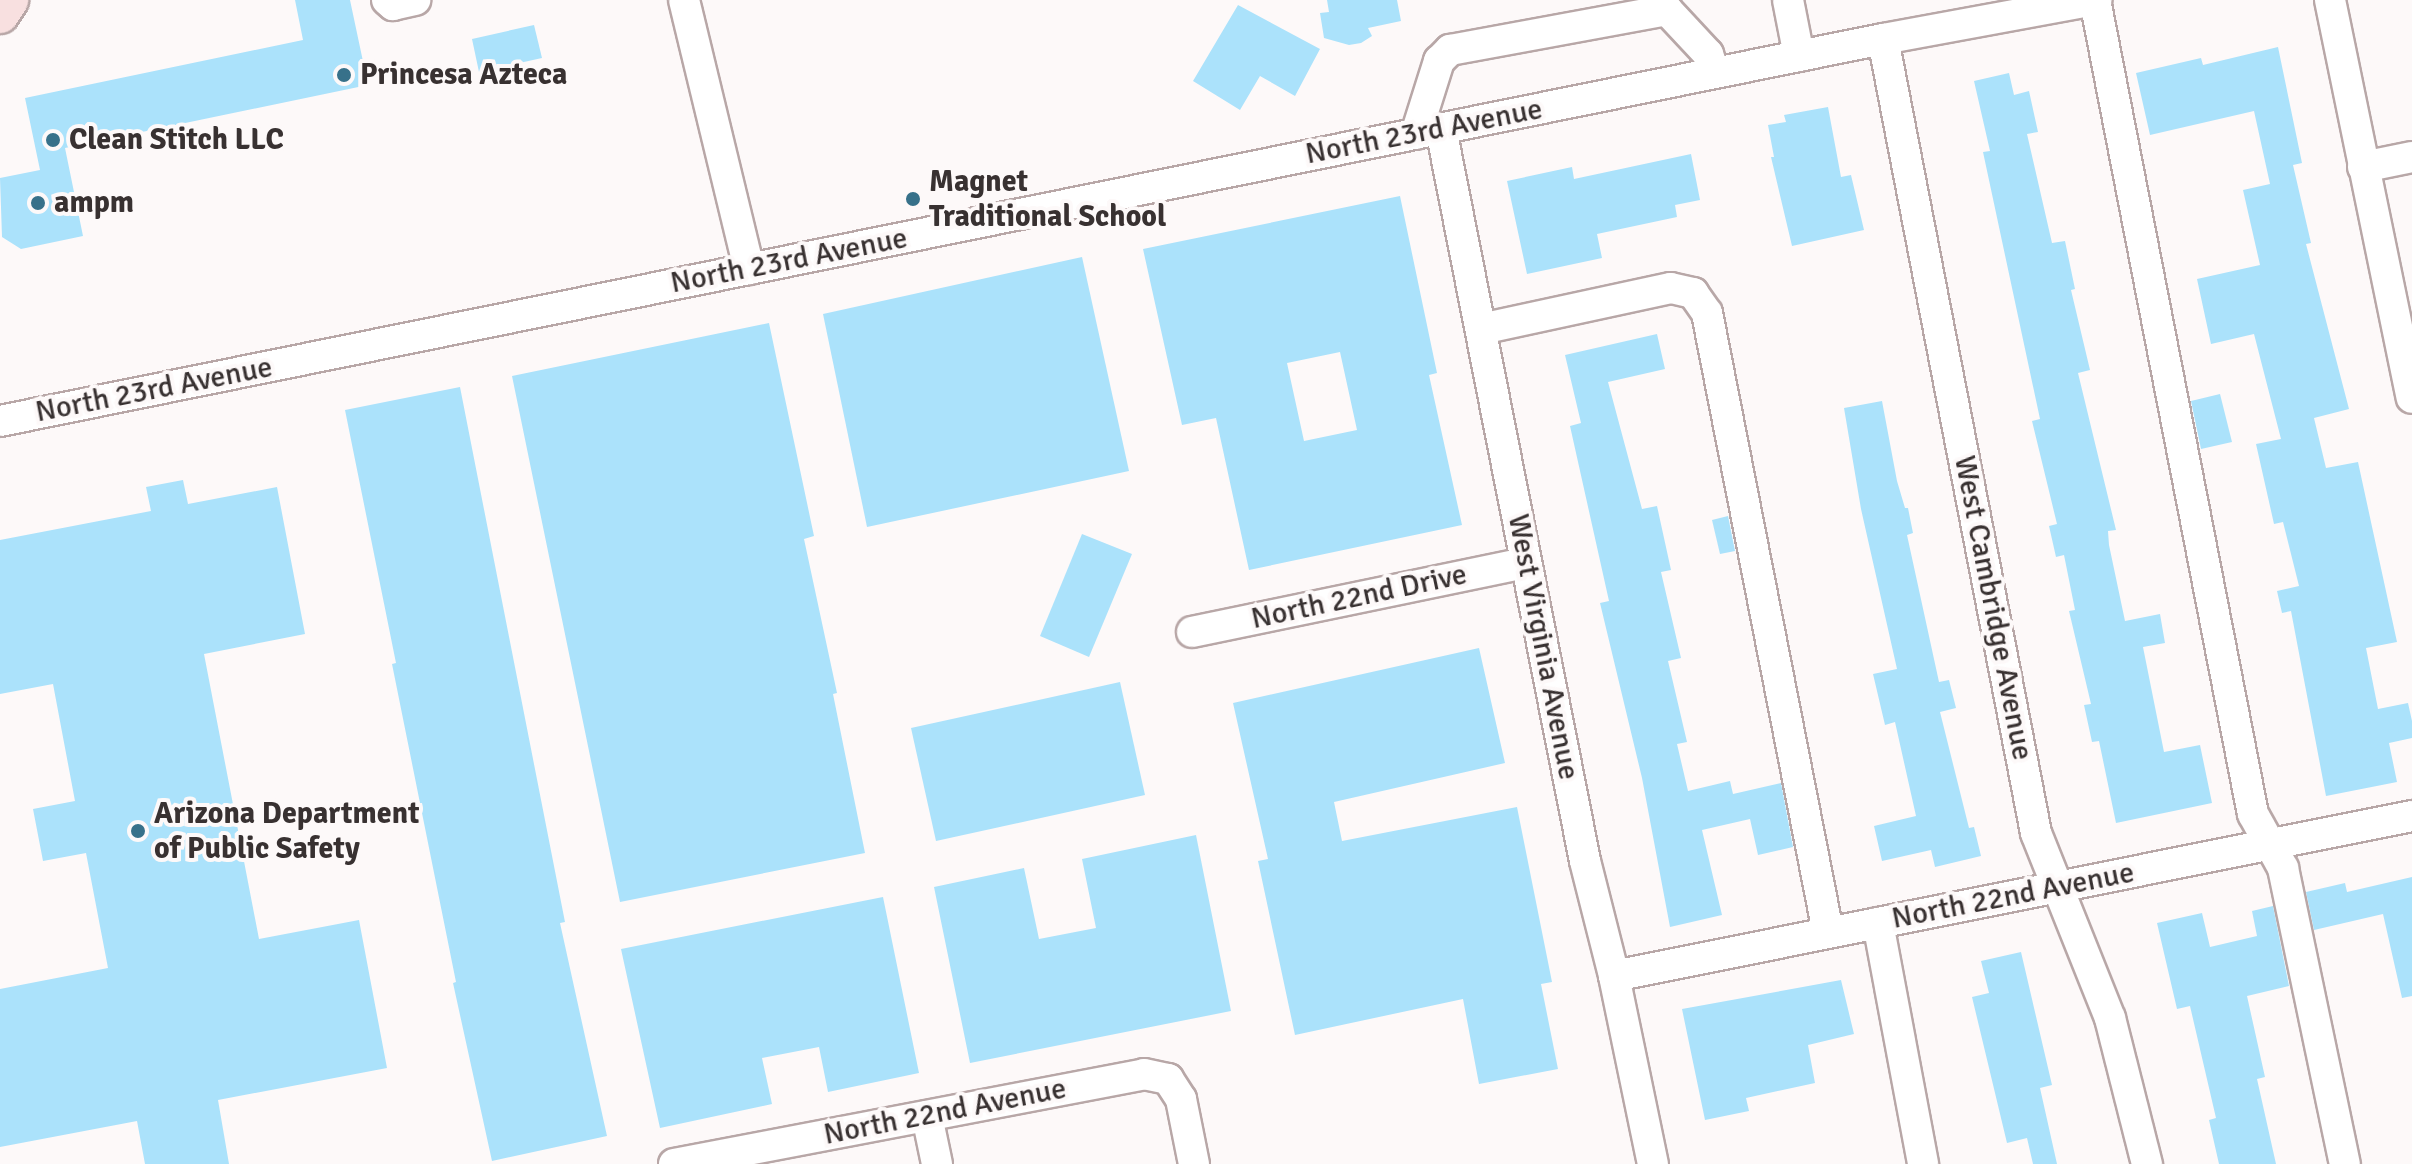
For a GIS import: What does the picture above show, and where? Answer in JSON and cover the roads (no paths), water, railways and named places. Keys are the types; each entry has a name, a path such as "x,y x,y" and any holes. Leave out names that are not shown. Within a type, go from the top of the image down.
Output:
{"main road":[{"path":"0,14 9,0"}],"street":[{"path":"387,0 393,5 415,0"},
{"path":"684,0 749,269"},
{"path":"1788,0 1799,56"},
{"path":"2096,0 2253,814 2283,868 2345,1164"},
{"name":"North 23rd Avenue","path":"0,421 1883,39 2096,0"},
{"path":"2330,0 2410,382"},
{"path":"1428,131 1439,61 1450,50 1667,10 1708,54 1714,73"},
{"name":"West Cambridge Avenue","path":"1883,39 2036,833 2057,888 2079,932 2110,1018 2147,1164"},
{"name":"West Virginia Avenue","path":"1428,131 1481,329 1585,861 1614,976 1653,1164"},
{"path":"2363,167 2412,157"},
{"path":"1481,329 1671,288 1693,293 1707,313 1828,932"},
{"name":"North 22nd Drive","path":"1192,632 1526,563"},
{"name":"North 22nd Avenue","path":"1614,976 2412,816"},
{"path":"1878,923 1923,1164"},
{"name":"North 22nd Avenue","path":"683,1163 1144,1074 1168,1079 1181,1099 1194,1164"},
{"path":"927,1116 937,1164"}],"place":[{"name":"Princesa Azteca","path":"344,75"},
{"name":"Clean Stitch LLC","path":"53,140"},
{"name":"Magnet Traditional School","path":"913,199"},
{"name":"ampm","path":"38,203"},
{"name":"Arizona Department of Public Safety","path":"138,831"}]}
